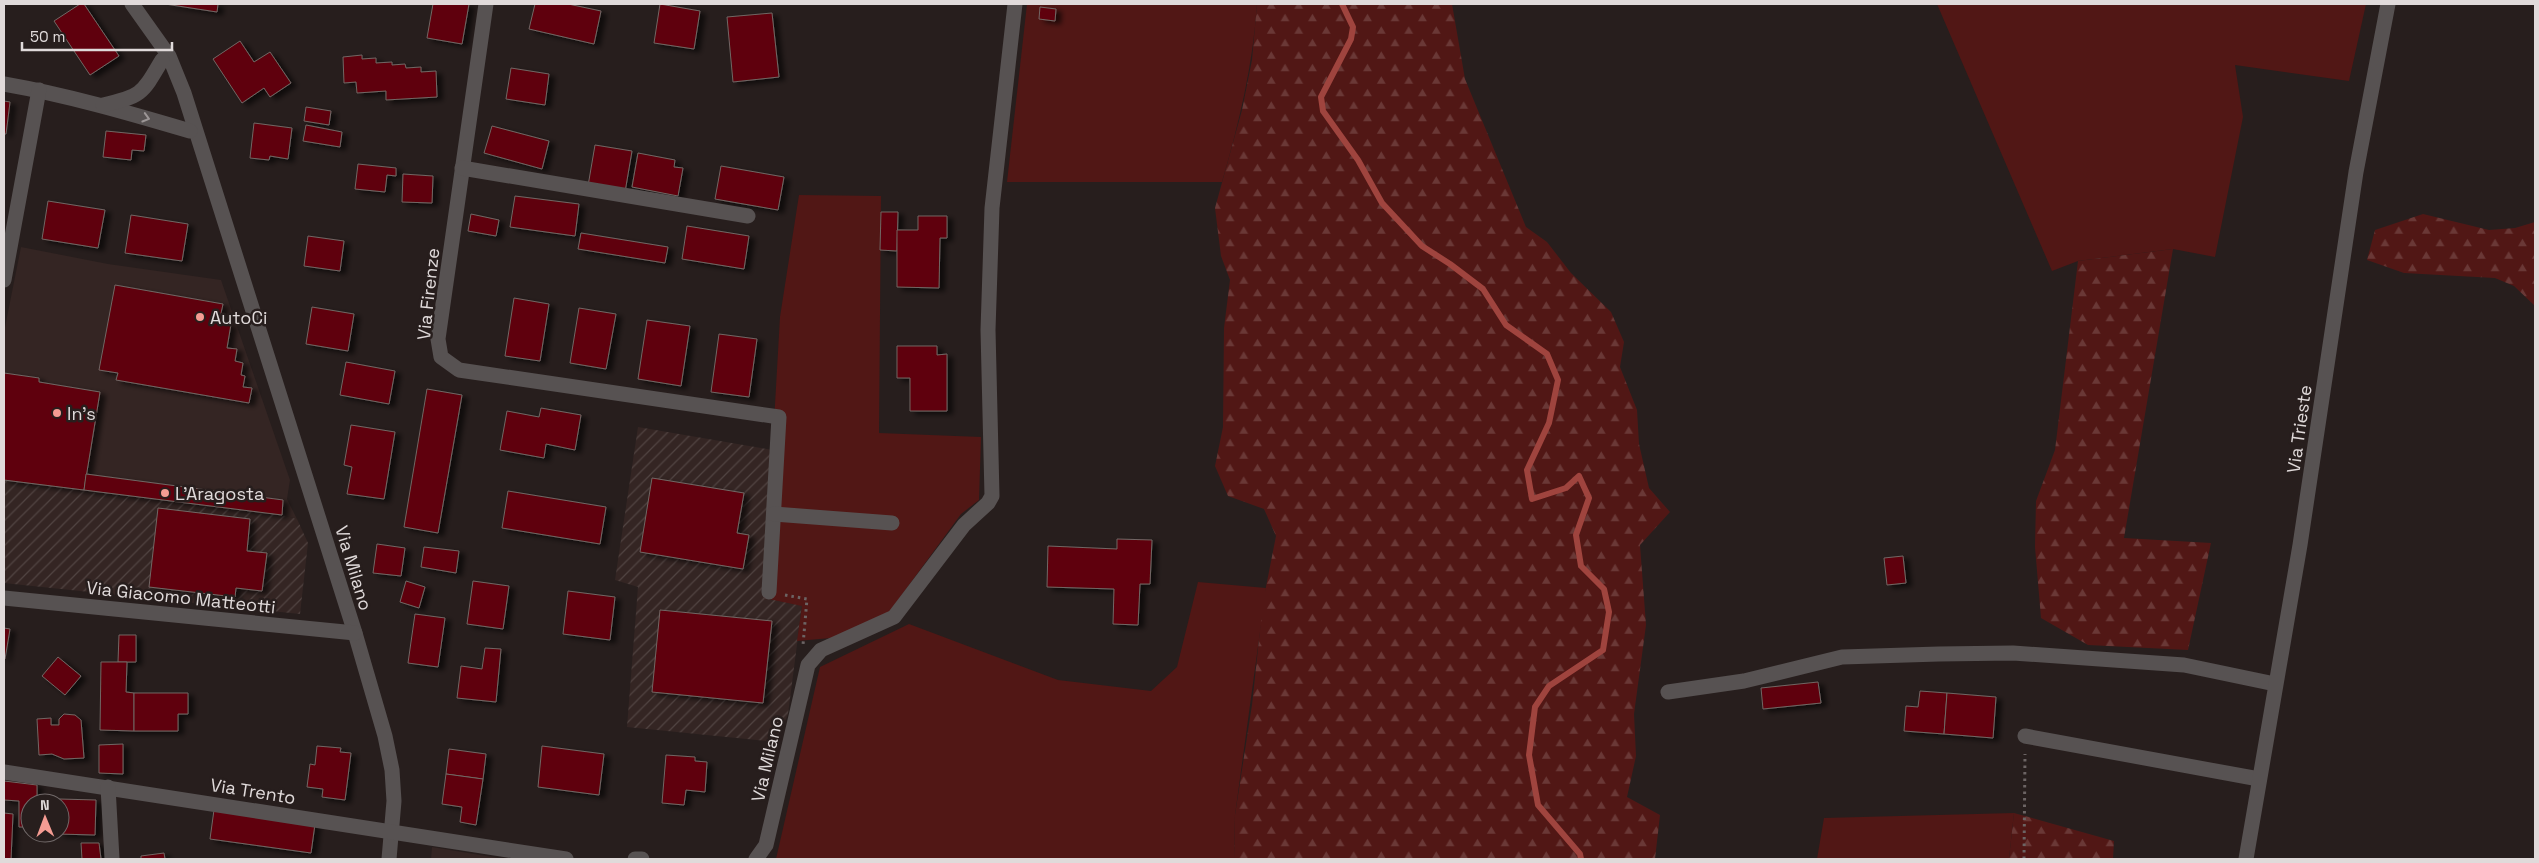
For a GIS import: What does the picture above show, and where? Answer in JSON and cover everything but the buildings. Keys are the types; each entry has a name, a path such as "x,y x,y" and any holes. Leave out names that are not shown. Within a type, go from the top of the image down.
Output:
{"street":[{"name":"Via Milano","path":"132,4 168,56 197,130 355,633 385,736 392,770 393,831 388,859"},
{"name":"Via Firenze","path":"486,4 438,338 441,357 459,370 779,417 774,514"},
{"path":"808,665 821,650 894,617 964,525 988,503 992,496 988,330 992,208 1015,4"},
{"name":"Via Trieste","path":"2246,859 2300,545 2356,172 2388,4"},
{"name":"Via Milano","path":"151,30 190,131 203,153"},
{"path":"101,106 126,100 144,90 162,60"},
{"path":"4,84 39,90 190,131"},
{"path":"4,280 39,90"},
{"path":"462,168 748,216"},
{"path":"769,592 774,514 892,523"},
{"name":"Via Giacomo Matteotti","path":"4,598 355,633"},
{"path":"1668,692 1744,681 1842,658 1939,654 2023,654 2184,664 2275,684"},
{"name":"Via Milano","path":"756,859 766,845 808,665"},
{"path":"2025,736 2259,779"},
{"name":"Via Trento","path":"4,772 393,831"},
{"path":"108,788 112,859"},
{"path":"393,831 533,857 566,859"},
{"path":"635,859 642,859"}],"path":[{"path":"769,592 807,599 802,643 808,665"},
{"path":"2024,859 2025,736"}],"shaded area":[{"path":"21,247 108,264 221,280 290,480 287,499 297,519 282,515 4,480 4,332"},
{"path":"638,427 773,450 802,606 788,714 776,742 627,727 638,587 615,580"},
{"path":"4,480 282,515 297,519 308,543 300,614 4,583"},
{"path":"432,847 504,859 431,859"}],"green space":[{"path":"1027,4 1257,4 1244,94 1222,182 1007,182"},
{"path":"1257,4 1452,4 1465,79 1526,227 1547,242 1571,273 1611,312 1624,342 1620,367 1637,410 1639,444 1649,488 1670,512 1640,545 1646,625 1634,714 1636,756 1627,797 1660,815 1655,859 1234,859 1235,815 1252,705 1263,602 1276,536 1264,509 1228,496 1215,466 1223,427 1224,328 1230,280 1221,256 1215,208 1242,110 1252,60"},
{"path":"1937,4 2366,4 2349,81 2235,65 2243,117 2215,257 2173,249 2078,261 2052,271"},
{"path":"799,195 881,196 879,433 981,437 979,500 961,514 887,615 831,638 797,641 802,606 764,598 780,317"},
{"path":"2423,214 2489,230 2515,228 2535,222 2535,306 2514,286 2495,278 2404,273 2367,260 2375,230"},
{"path":"2173,249 2124,538 2211,543 2188,650 2088,645 2041,618 2035,547 2036,501 2055,450 2078,261"},
{"path":"1198,582 1266,588 1235,815 1234,859 776,859 820,667 909,624 1058,680 1151,691 1177,667"},
{"path":"2014,813 2009,859 1817,859 1824,818"},
{"path":"2014,813 2114,841 2113,859 2009,859"}],"waterway":[{"path":"1342,4 1353,27 1351,39 1321,97 1323,111 1358,160 1382,203 1422,246 1483,289 1506,325 1547,354 1558,380 1549,423 1527,470 1532,499 1566,488 1579,476 1589,498 1576,535 1581,566 1604,589 1609,612 1603,650 1549,686 1535,707 1529,755 1538,805 1580,854 1581,859"}],"place":[{"name":"AutoCi","path":"200,317"},
{"name":"In's","path":"57,413"},
{"name":"L'Aragosta","path":"165,493"}]}
